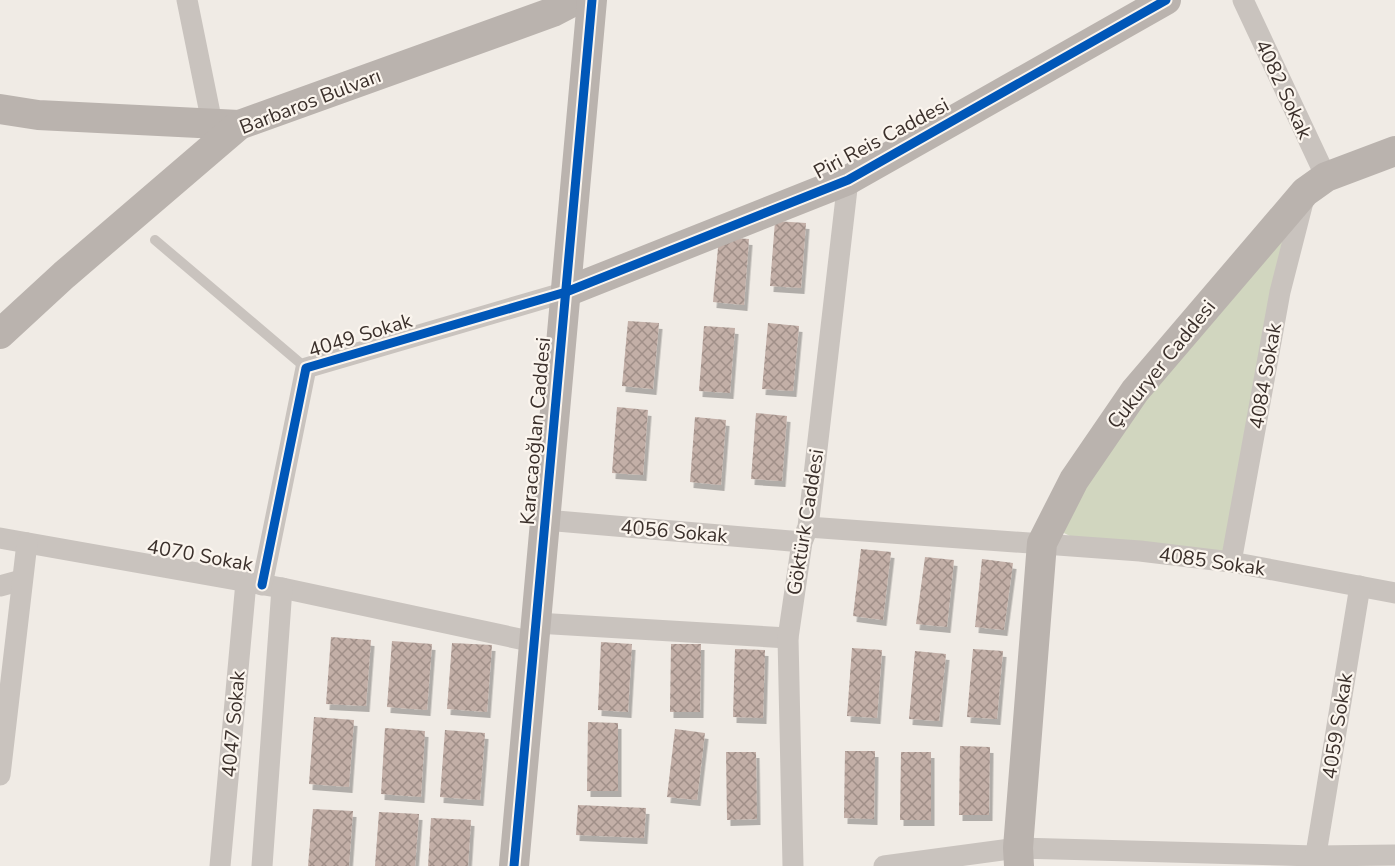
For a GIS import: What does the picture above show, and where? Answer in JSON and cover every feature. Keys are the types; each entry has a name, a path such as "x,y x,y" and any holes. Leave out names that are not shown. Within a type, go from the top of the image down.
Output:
{"street":[{"path":"0,109 38,115 226,124 187,0"},
{"name":"Barbaros Bulvarı","path":"0,334 226,124 553,12 576,0"},
{"name":"Karacaoğlan Caddesi","path":"514,866 592,0"},
{"name":"Piri Reis Caddesi","path":"566,292 848,180 1166,0"},
{"name":"4082 Sokak","path":"1243,0 1316,184"},
{"name":"Çukuryer Caddesi","path":"1027,854 1034,542 1135,391 1316,184 1395,151"},
{"name":"Göktürk Caddesi","path":"792,866 788,638 805,534 848,180"},
{"name":"4084 Sokak","path":"1231,562 1280,292 1316,184"},
{"name":"4049 Sokak","path":"263,585 306,368 566,292"},
{"name":"4056 Sokak","path":"545,520 805,534 1034,542"},
{"name":"4070 Sokak","path":"0,538 535,632 788,638"},
{"name":"4085 Sokak","path":"1034,542 1231,562 1395,593"},
{"path":"0,775 27,543"},
{"path":"0,586 22,580"},
{"path":"262,866 263,585"},
{"name":"4047 Sokak","path":"220,866 263,585"},
{"name":"4059 Sokak","path":"1315,861 1360,586"},
{"path":"884,866 1027,854 1315,861 1395,855"}],"lane":[{"path":"155,240 306,368"}],"green space":[{"path":"1289,229 1223,554 1070,536 1060,531 1062,521 1170,365"}],"building":[{"path":"775,221 806,223 801,288 770,286"},
{"path":"719,237 749,239 744,305 713,302"},
{"path":"628,321 659,323 653,389 622,386"},
{"path":"768,323 799,326 793,391 762,389"},
{"path":"704,326 735,328 730,393 699,391"},
{"path":"617,407 648,410 643,475 612,473"},
{"path":"756,413 787,416 782,481 751,479"},
{"path":"695,417 726,420 721,485 690,482"},
{"path":"861,549 891,552 883,620 853,616"},
{"path":"925,557 954,560 947,627 916,624"},
{"path":"982,559 1013,563 1004,630 975,627"},
{"path":"331,637 371,640 366,706 326,704"},
{"path":"392,641 432,644 427,710 387,707"},
{"path":"601,642 632,644 628,712 598,710"},
{"path":"452,643 492,645 487,712 447,709"},
{"path":"671,644 701,644 700,712 670,712"},
{"path":"852,648 882,650 877,718 847,716"},
{"path":"735,649 765,650 763,718 733,717"},
{"path":"973,649 1003,651 997,719 967,717"},
{"path":"915,651 946,654 939,721 909,719"},
{"path":"314,717 354,720 349,787 309,784"},
{"path":"588,722 618,723 618,791 587,791"},
{"path":"385,728 425,731 421,797 381,794"},
{"path":"675,729 705,733 697,800 667,797"},
{"path":"445,730 485,733 480,800 440,797"},
{"path":"960,746 990,747 989,815 959,815"},
{"path":"845,751 875,751 874,819 844,818"},
{"path":"726,752 756,752 757,819 727,820"},
{"path":"901,752 931,752 931,820 900,820"},
{"path":"578,805 646,808 644,838 576,835"},
{"path":"313,809 353,811 349,866 308,866"},
{"path":"379,812 419,814 415,866 375,866"},
{"path":"431,818 471,820 468,866 428,866"}],"cycle path":[{"path":"514,866 592,0"},
{"path":"262,585 306,368 566,292 848,180 1166,0"}]}
